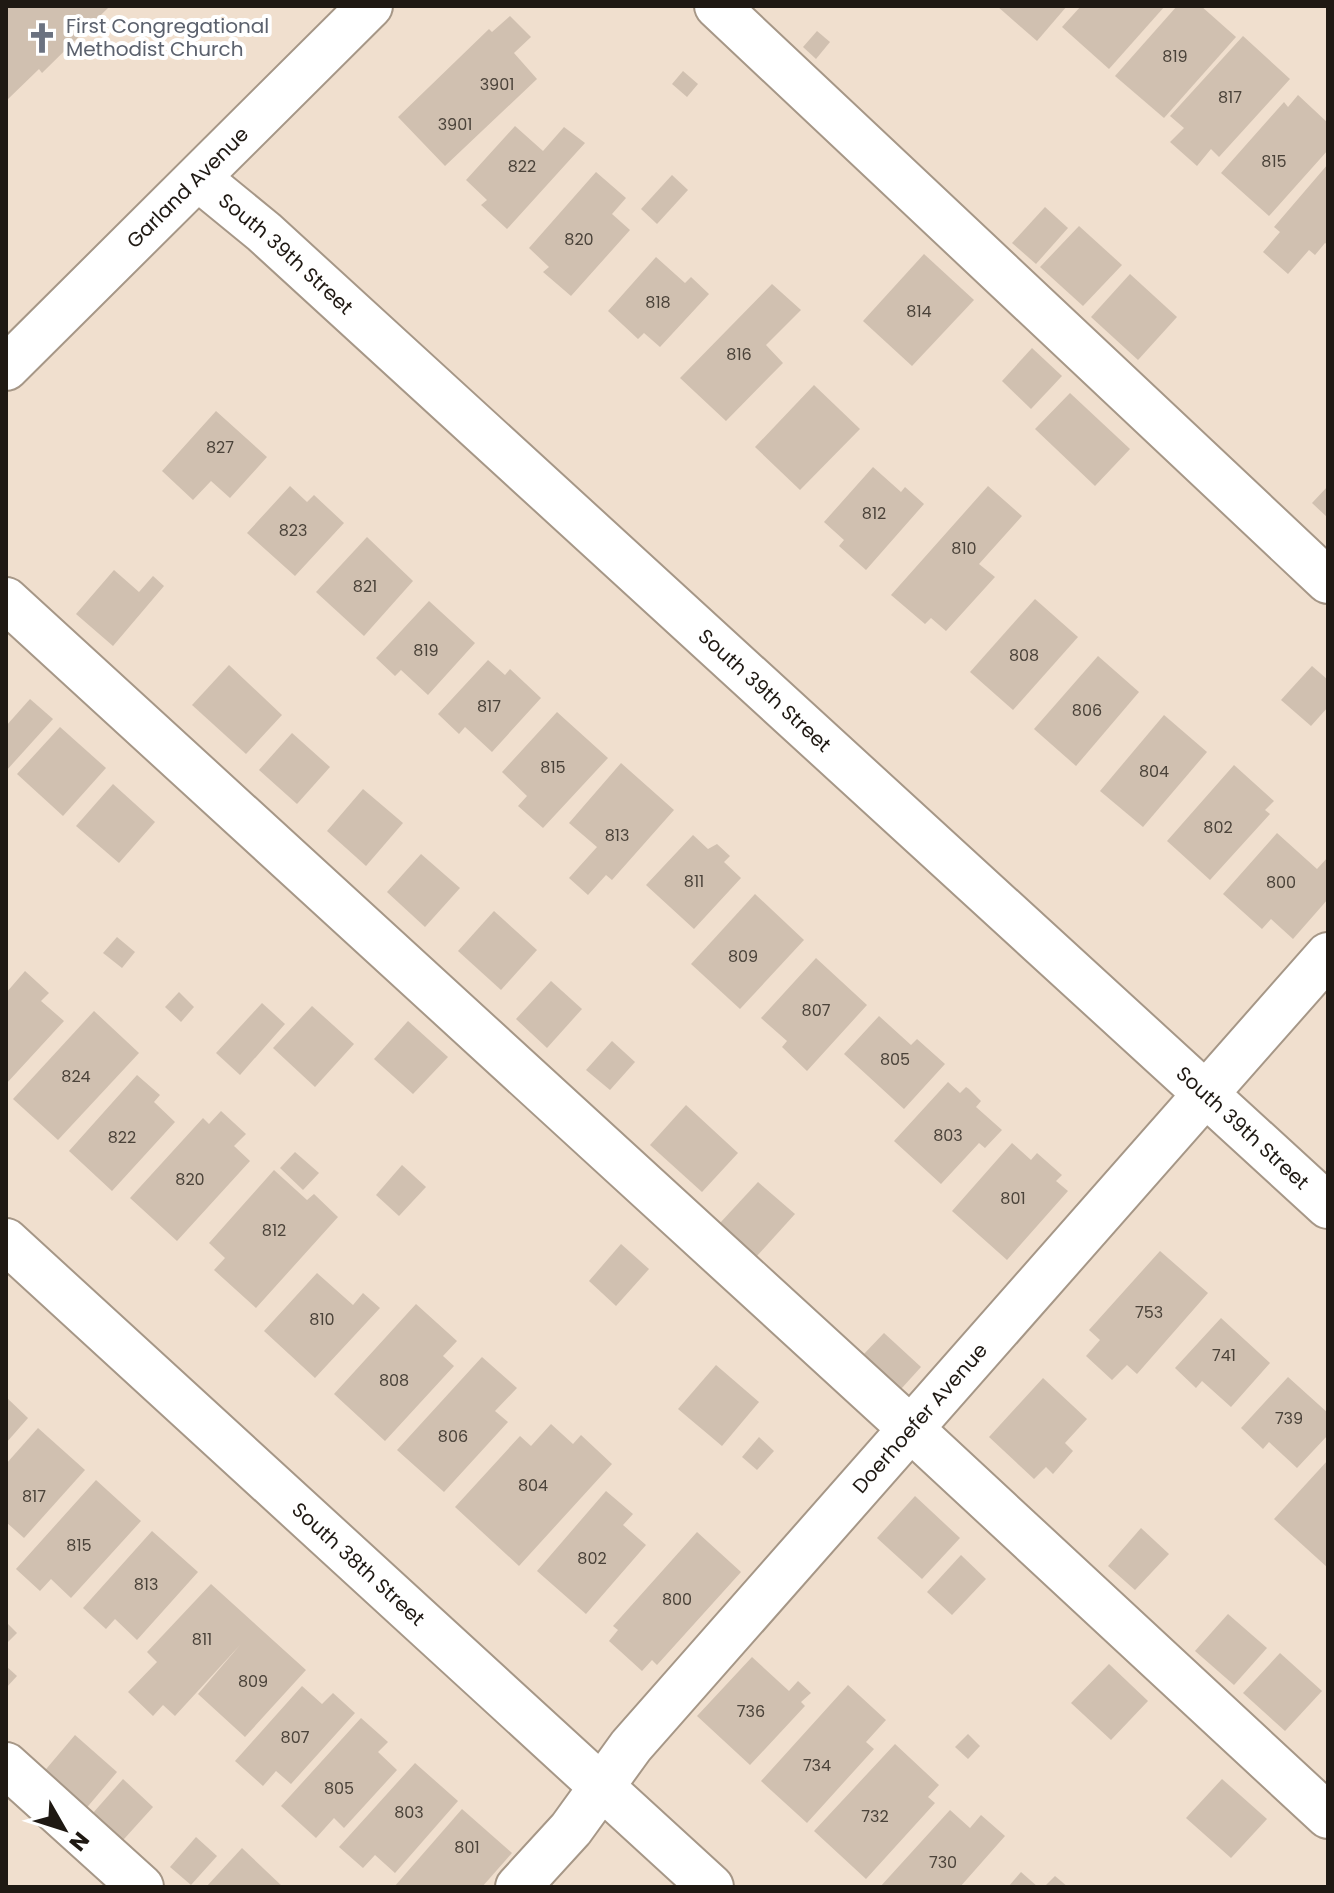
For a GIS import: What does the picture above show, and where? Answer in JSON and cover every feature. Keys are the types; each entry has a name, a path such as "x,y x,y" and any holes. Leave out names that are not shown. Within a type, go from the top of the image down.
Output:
{"street":[{"path":"717,6 1328,581"},
{"name":"Garland Avenue","path":"6,368 198,178 361,9"},
{"name":"South 39th Street","path":"198,178 264,232 1328,1206"},
{"path":"6,600 910,1428 1328,1816"},
{"name":"Doerhoefer Avenue","path":"518,1887 571,1829 631,1746 1328,955"},
{"name":"South 38th Street","path":"6,1241 711,1887"},
{"path":"6,1765 141,1887"}],"building":[{"name":"First Congregational Methodist Church","path":"6,6 110,6 42,73 39,69 6,101"},
{"path":"997,6 1067,6 1037,41"},
{"path":"1081,6 1165,6 1109,69 1062,27"},
{"path":"1177,6 1201,6 1236,37 1164,118 1115,76"},
{"path":"510,16 531,37 514,53 537,79 445,166 398,117 489,29 492,32"},
{"path":"817,31 830,42 816,59 803,47"},
{"path":"1243,36 1290,79 1219,157 1211,149 1197,166 1170,142 1184,128 1170,116"},
{"path":"683,71 698,84 687,97 672,84"},
{"path":"1298,95 1328,123 1328,150 1269,216 1221,173 1284,102 1288,107"},
{"path":"515,126 543,151 564,127 585,143 507,229 481,205 487,200 466,180"},
{"path":"1328,164 1328,245 1325,243 1315,255 1309,250 1288,274 1263,252 1280,232 1274,227"},
{"path":"596,172 626,198 612,214 630,230 571,296 543,272 549,267 529,248"},
{"path":"672,175 688,190 657,224 641,209"},
{"path":"1045,207 1068,228 1036,264 1012,243"},
{"path":"1079,226 1122,265 1083,306 1040,267"},
{"path":"924,254 974,300 912,366 863,321"},
{"path":"656,257 685,283 691,277 709,294 660,347 644,333 638,339 608,311"},
{"path":"1130,274 1177,317 1138,360 1091,317"},
{"path":"772,284 801,310 766,345 783,363 726,421 680,378"},
{"path":"1032,348 1062,376 1031,409 1002,381"},
{"path":"814,385 860,429 800,490 755,447"},
{"path":"1070,393 1130,449 1095,486 1035,429"},
{"path":"216,411 267,457 230,498 211,481 193,500 162,471"},
{"path":"873,467 901,492 905,487 924,504 866,570 839,546 844,540 824,522"},
{"path":"290,486 307,502 314,495 344,523 295,576 247,533"},
{"path":"988,486 1022,516 979,564 995,577 946,631 931,618 925,624 891,595"},
{"path":"1328,486 1328,518 1312,503"},
{"path":"367,537 413,581 364,636 316,592"},
{"path":"114,570 139,592 153,576 164,586 113,646 76,614"},
{"path":"1035,599 1078,637 1013,710 970,672"},
{"path":"429,601 475,643 428,695 401,670 395,676 376,658"},
{"path":"1098,656 1139,692 1076,766 1034,729"},
{"path":"488,660 505,675 510,669 541,698 492,752 465,727 459,734 438,714"},
{"path":"229,665 282,715 246,754 192,705"},
{"path":"1312,666 1328,680 1328,707 1311,726 1281,700"},
{"path":"30,699 53,719 6,771 6,726"},
{"path":"557,712 608,758 543,828 518,806 527,796 502,772"},
{"path":"1164,715 1207,752 1143,827 1100,791"},
{"path":"60,727 106,768 63,816 17,774"},
{"path":"292,733 330,767 297,804 259,770"},
{"path":"621,763 674,810 612,880 606,875 588,895 569,878 597,847 569,823"},
{"path":"1234,765 1274,801 1265,810 1270,814 1210,880 1167,841"},
{"path":"113,784 155,822 119,863 76,826"},
{"path":"363,789 403,823 366,866 327,831"},
{"path":"1277,833 1317,869 1328,857 1328,899 1293,939 1271,919 1262,929 1223,894"},
{"path":"693,835 708,849 717,844 730,856 724,862 741,878 694,929 646,885"},
{"path":"421,854 460,888 425,927 387,892"},
{"path":"755,894 804,940 740,1009 691,964"},
{"path":"494,911 537,950 501,990 458,951"},
{"path":"117,937 135,952 122,968 103,953"},
{"path":"816,958 867,1005 807,1071 782,1047 787,1041 761,1018"},
{"path":"25,971 49,993 41,1001 64,1021 6,1084 6,993"},
{"path":"551,981 582,1009 547,1048 516,1019"},
{"path":"179,992 194,1007 181,1022 165,1007"},
{"path":"262,1003 285,1024 240,1075 216,1053"},
{"path":"312,1006 354,1044 315,1087 273,1048"},
{"path":"94,1011 139,1053 58,1140 13,1099"},
{"path":"879,1016 911,1045 917,1039 945,1064 904,1109 844,1054"},
{"path":"408,1021 448,1057 413,1094 374,1059"},
{"path":"612,1041 635,1062 610,1090 586,1070"},
{"path":"137,1075 160,1095 154,1102 175,1122 112,1191 69,1151"},
{"path":"948,1082 960,1093 966,1087 969,1089 981,1101 976,1107 1002,1130 985,1148 979,1143 941,1184 894,1141"},
{"path":"686,1105 738,1153 702,1192 650,1145"},
{"path":"221,1111 246,1134 234,1146 250,1161 177,1241 130,1198 203,1118 209,1124"},
{"path":"1012,1143 1031,1160 1037,1153 1062,1175 1056,1181 1068,1191 1007,1260 952,1211"},
{"path":"295,1152 319,1173 303,1190 280,1168"},
{"path":"402,1165 426,1187 399,1216 376,1195"},
{"path":"274,1170 307,1200 314,1194 338,1217 256,1308 214,1270 225,1258 209,1243"},
{"path":"758,1182 795,1214 756,1257 720,1223"},
{"path":"621,1244 649,1269 616,1306 589,1281"},
{"path":"1160,1251 1208,1293 1137,1374 1127,1365 1112,1380 1086,1356 1100,1340 1089,1330"},
{"path":"317,1273 353,1305 363,1293 380,1308 315,1378 264,1331"},
{"path":"416,1304 457,1341 443,1356 454,1366 385,1441 334,1394"},
{"path":"1221,1318 1270,1363 1231,1407 1202,1381 1196,1388 1175,1368"},
{"path":"884,1333 921,1367 901,1389 863,1355"},
{"path":"482,1357 517,1388 495,1411 508,1422 444,1492 397,1450"},
{"path":"716,1365 759,1402 722,1446 678,1409"},
{"path":"1288,1377 1328,1413 1328,1435 1297,1468 1269,1442 1263,1449 1241,1428"},
{"path":"1043,1378 1087,1419 1065,1443 1073,1451 1053,1474 1046,1467 1034,1479 989,1437"},
{"path":"6,1397 28,1418 6,1443"},
{"path":"551,1424 573,1444 581,1435 612,1464 519,1566 455,1507 520,1436 531,1446"},
{"path":"38,1428 85,1470 24,1538 6,1522 6,1464"},
{"path":"759,1437 774,1451 757,1470 742,1457"},
{"path":"1328,1460 1328,1568 1274,1519"},
{"path":"96,1480 141,1521 71,1598 51,1579 40,1591 16,1569"},
{"path":"606,1491 633,1514 623,1525 646,1545 586,1614 537,1571"},
{"path":"915,1496 960,1538 922,1579 877,1538"},
{"path":"1141,1528 1169,1554 1135,1590 1108,1566"},
{"path":"152,1531 198,1572 137,1640 115,1619 106,1629 83,1608"},
{"path":"697,1532 741,1572 657,1665 652,1660 642,1671 609,1641 618,1630 613,1626"},
{"path":"961,1555 986,1579 952,1615 927,1592"},
{"path":"211,1584 306,1670 245,1737 198,1694 240,1645 175,1716 163,1705 153,1716 128,1692 157,1662 147,1652"},
{"path":"1228,1614 1267,1648 1234,1685 1195,1651"},
{"path":"6,1622 17,1633 6,1644"},
{"path":"1280,1653 1322,1691 1285,1731 1243,1693"},
{"path":"752,1657 789,1691 798,1681 811,1693 801,1702 805,1706 750,1765 697,1716"},
{"path":"1109,1664 1148,1701 1111,1740 1071,1703"},
{"path":"6,1666 17,1676 6,1688"},
{"path":"848,1685 886,1720 866,1742 874,1749 807,1823 761,1781"},
{"path":"302,1686 322,1704 333,1693 355,1713 291,1784 276,1771 263,1786 235,1761"},
{"path":"361,1718 388,1742 378,1752 397,1770 344,1828 334,1818 316,1838 281,1806"},
{"path":"968,1734 980,1746 968,1759 955,1747"},
{"path":"75,1735 117,1772 78,1818 36,1781"},
{"path":"895,1744 939,1785 928,1797 935,1803 866,1879 814,1831"},
{"path":"415,1763 458,1801 395,1873 375,1855 363,1868 339,1847"},
{"path":"123,1779 153,1807 115,1849 85,1822"},
{"path":"1222,1779 1267,1819 1231,1858 1186,1818"},
{"path":"462,1809 512,1853 482,1887 394,1887"},
{"path":"950,1810 970,1828 981,1815 1005,1836 960,1887 880,1887"},
{"path":"196,1837 217,1856 191,1885 170,1867"},
{"path":"242,1848 283,1887 206,1887"},
{"path":"1021,1872 1038,1887 1008,1887"},
{"path":"1055,1876 1068,1887 1044,1887"}],"place":[{"name":"First Congregational Methodist Church","path":"42,38"}]}
